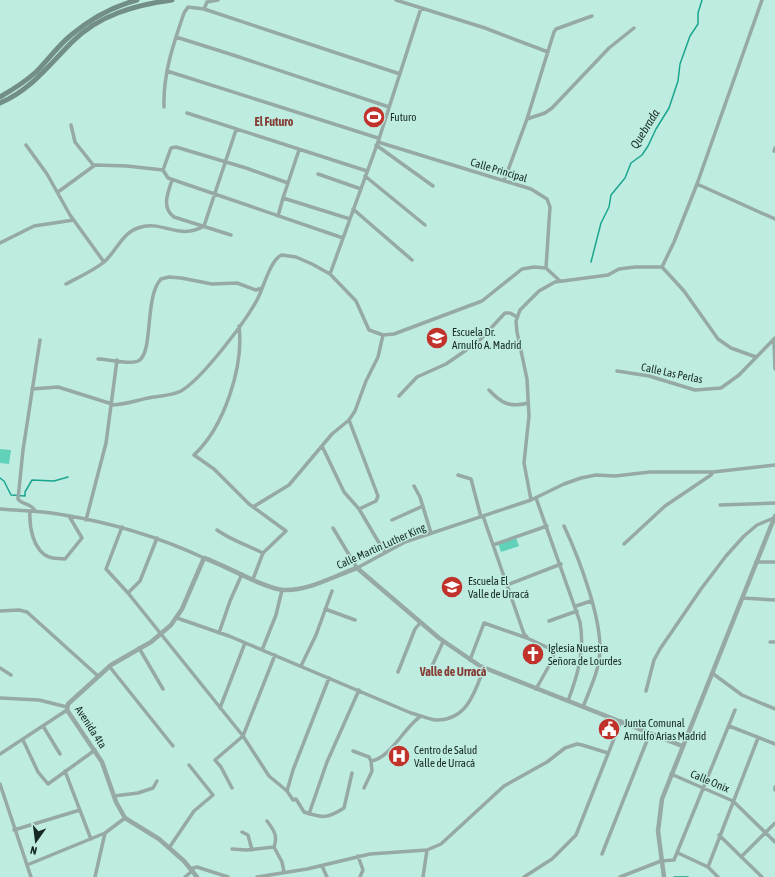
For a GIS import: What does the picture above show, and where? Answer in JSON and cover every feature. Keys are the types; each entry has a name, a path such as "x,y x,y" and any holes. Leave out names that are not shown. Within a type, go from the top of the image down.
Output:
{"main road":[{"path":"0,97 34,74 68,37 83,25 118,5 137,0"},
{"path":"0,103 19,93 38,78 73,41 101,21 120,11 172,0"}],"street":[{"path":"204,9 207,2 218,0"},
{"path":"396,0 485,28 548,52"},
{"path":"662,267 674,242 697,184 762,0"},
{"path":"164,107 163,93 168,60 184,13 188,7 204,9 400,74"},
{"path":"330,274 361,189 421,8"},
{"path":"504,181 556,29 592,16"},
{"path":"526,119 545,113 552,108 609,48 634,28"},
{"path":"176,37 389,107"},
{"name":"Calle Principal","path":"167,71 377,142 530,189 547,198 550,207 546,268"},
{"path":"187,113 367,171"},
{"path":"71,124 75,142 94,166"},
{"path":"66,284 104,262 120,241 136,228 156,226 186,233 204,226 216,194 236,130"},
{"path":"377,142 433,186"},
{"path":"26,145 58,192 74,220 104,262"},
{"path":"288,183 199,153 173,147 170,148 163,170 168,178 172,180 343,238"},
{"path":"278,216 299,150"},
{"path":"58,192 94,166 111,164 163,170"},
{"path":"318,174 361,189"},
{"path":"365,176 425,225"},
{"path":"172,180 166,203 170,213 174,217 231,235"},
{"path":"697,184 775,219"},
{"path":"284,198 350,219"},
{"path":"353,209 412,260"},
{"path":"0,243 34,226 74,220"},
{"path":"32,389 58,387 112,404 129,404 146,398 180,391 207,367 239,326 257,300 274,261 282,255 312,264 330,274 356,301 369,330 383,335 394,334 482,301 522,269 534,267 546,268 560,282"},
{"path":"531,500 524,463 524,451 528,431 527,379 517,332 517,317 520,310 539,291 555,282 608,275 620,269 635,266 662,267 684,291 718,340 731,348 756,357"},
{"path":"98,359 117,360 131,363 139,361 144,355 148,336 151,302 156,286 161,279 169,277 212,284 236,283 256,290 264,286"},
{"path":"399,396 417,377 446,364 478,342 505,313 510,313 517,317"},
{"path":"239,326 239,352 226,408 214,430 194,455 214,469 253,507 286,531 264,553 253,579"},
{"path":"253,507 289,485 332,434 349,420 355,411 366,381 378,357 383,335"},
{"path":"774,339 775,369"},
{"name":"Calle Las Perlas","path":"617,371 649,376 695,390 712,390 721,388 739,375 774,339"},
{"path":"40,340 18,490 18,499 20,502 33,508 29,525 35,541 46,555 65,559 82,538 69,516"},
{"path":"86,520 106,443 117,360"},
{"path":"489,390 497,399 510,406 528,403"},
{"path":"349,420 378,496 376,501 359,509"},
{"path":"322,446 344,492 359,509 385,553"},
{"name":"Calle Martin Luther King","path":"0,509 32,511 69,516 122,527 157,538 282,590 293,590 313,585 357,568 405,542 431,532 531,500 564,484 596,475 616,476 650,472 713,472 775,465"},
{"path":"624,544 665,506 711,475 713,472"},
{"path":"458,475 471,479 482,516 524,634 527,638"},
{"path":"414,486 423,506 431,532"},
{"path":"536,498 576,606 583,642 582,656 568,701"},
{"path":"720,505 775,503"},
{"path":"392,520 423,506"},
{"path":"664,877 661,860 659,817 662,799 756,562 772,528 775,517"},
{"path":"646,691 654,660 662,646 726,556 744,536 757,525 775,517"},
{"path":"493,544 547,526"},
{"path":"564,526 591,600 598,630 600,652 594,680 582,706"},
{"path":"122,527 106,569 128,593 243,736 269,776 287,791 293,800 296,799 299,801 304,812 320,817 332,816 344,808 352,773"},
{"path":"333,528 357,568 443,642 470,660 484,668 682,746"},
{"path":"217,530 225,536 232,537 264,553"},
{"path":"128,593 140,581 157,538"},
{"name":"Avenida 4ta","path":"125,818 114,796 102,762 67,708 109,666 161,634 177,618 204,558"},
{"path":"756,562 775,562"},
{"path":"507,585 560,564"},
{"path":"219,633 230,601 242,574"},
{"path":"262,650 276,615 282,590"},
{"path":"301,666 316,635 332,591"},
{"path":"742,598 775,600"},
{"path":"576,606 591,600"},
{"path":"325,609 355,620"},
{"path":"0,611 19,610 27,612 98,676"},
{"path":"549,620 577,611"},
{"path":"177,618 245,643 421,716 434,720 454,717 462,712 472,701 484,668"},
{"path":"398,672 415,629 420,623"},
{"path":"470,660 484,623 527,638 555,651 550,664 536,689"},
{"path":"432,666 443,642"},
{"path":"770,642 775,642"},
{"path":"220,708 245,643"},
{"path":"139,648 163,689"},
{"path":"232,788 221,767 215,760 243,736 274,655"},
{"path":"109,666 173,746"},
{"path":"0,668 11,675"},
{"path":"712,673 742,695 775,709"},
{"path":"287,791 293,770 329,678"},
{"path":"309,814 327,762 359,690"},
{"path":"0,698 39,700 67,708"},
{"path":"0,754 23,740 67,708"},
{"path":"620,877 661,860 674,860 735,710"},
{"path":"371,761 378,760 400,738 412,722 421,716"},
{"path":"524,877 552,859 574,838 621,721"},
{"path":"43,726 60,754"},
{"path":"729,726 775,744"},
{"path":"602,854 650,733"},
{"path":"708,866 758,738"},
{"path":"23,740 38,772 48,784 95,750"},
{"path":"257,877 322,866 358,856 403,850 427,850 441,844 504,786 547,762 565,748 582,745 608,753"},
{"path":"352,751 369,757 371,761 372,771 364,788"},
{"path":"169,848 194,811 213,795 189,765"},
{"path":"65,771 91,839"},
{"name":"Calle Onix","path":"671,774 704,787 733,801 775,842"},
{"path":"114,796 138,793 153,788 157,781"},
{"path":"0,784 14,830 31,877"},
{"path":"14,830 80,810"},
{"path":"27,865 105,833 125,818 160,839 197,877"},
{"path":"267,821 273,829 277,839 274,847 282,862 284,872"},
{"path":"741,857 775,823"},
{"path":"242,832 248,836 252,850"},
{"path":"95,877 105,833"},
{"path":"719,835 762,877"},
{"path":"232,849 252,850 274,847"},
{"path":"423,877 427,850"},
{"path":"678,853 708,866 718,877"},
{"path":"358,856 363,870 360,877"},
{"path":"322,866 328,877"},
{"path":"185,877 191,870 197,867 228,877"}],"green space":[{"name":"Futuro","path":"371,108 382,112 377,127 366,123"},
{"path":"0,449 11,450 9,464 0,463"},
{"path":"516,538 519,546 501,552 498,543"}],"waterway":[{"name":"Quebrada","path":"591,262 601,223 609,207 611,195 625,178 631,163 642,155 669,108 678,81 680,64 690,36 698,24 698,13 702,0"},
{"path":"0,478 4,481 11,495 25,496 25,492 32,480 54,481 68,477"},
{"path":"674,877 688,877"}],"place":[{"name":"Futuro","path":"374,117"},
{"name":"Escuela Dr. Arnulfo A. Madrid","path":"437,338"},
{"name":"Escuela El Valle de Urracá","path":"452,587"},
{"name":"Iglesia Nuestra Señora de Lourdes","path":"533,654"},
{"name":"Junta Comunal Arnulfo Arias Madrid","path":"609,729"},
{"name":"Centro de Salud Valle de Urracá","path":"399,756"}],"district":[{"name":"El Futuro","path":"274,122"},
{"name":"Valle de Urracá","path":"453,672"}]}
